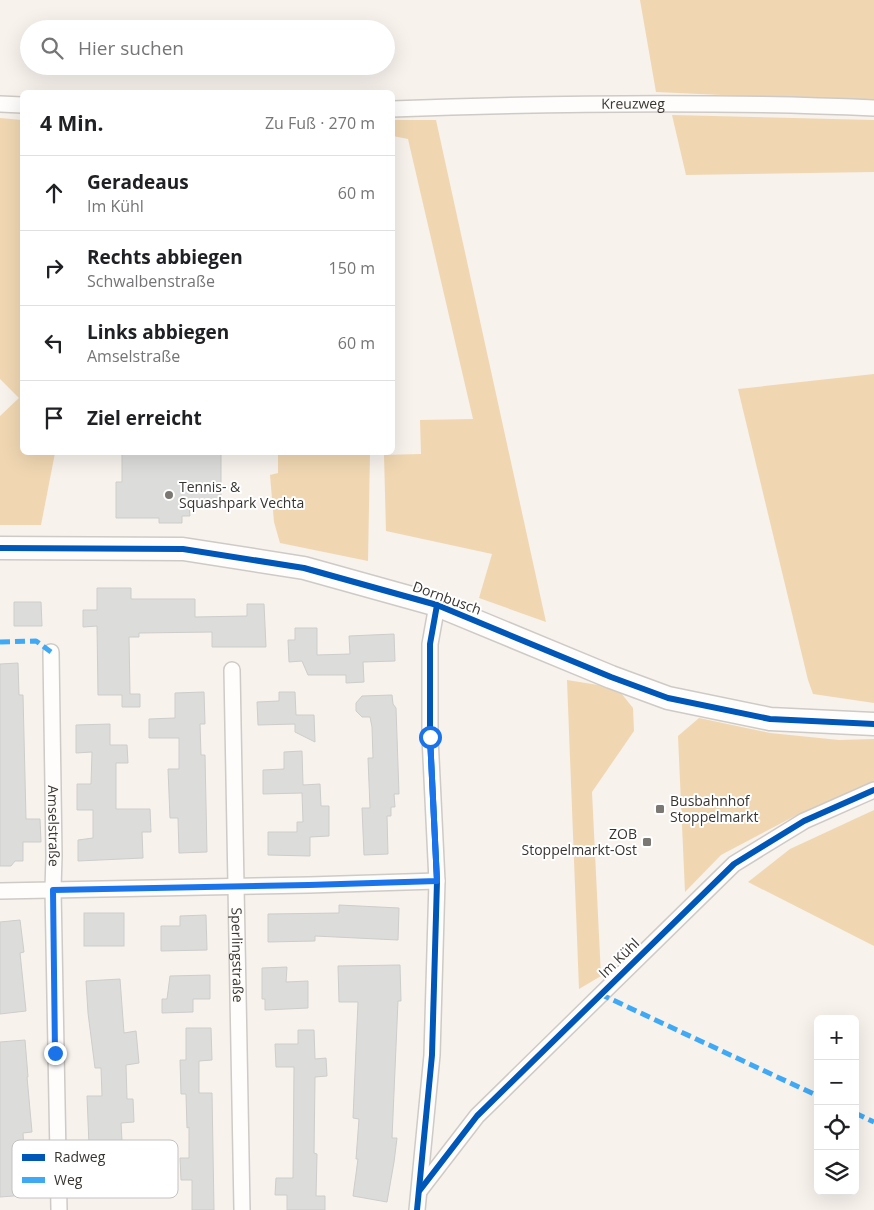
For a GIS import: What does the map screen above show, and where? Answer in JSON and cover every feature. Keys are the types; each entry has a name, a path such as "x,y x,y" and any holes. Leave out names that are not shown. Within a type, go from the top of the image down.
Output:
{"street":[{"path":"0,104 20,105"},
{"name":"Kreuzweg","path":"395,108 674,104 806,105 874,108"},
{"name":"Dornbusch","path":"0,548 183,549 304,568 437,605 611,677 668,698 770,719 874,724"},
{"name":"Im Kühl","path":"417,1210 432,1055 437,881 430,737 430,644 437,605"},
{"name":"Amselstraße","path":"51,652 58,1140"},
{"name":"Sperlingstraße","path":"232,670 242,1210"},
{"name":"Im Kühl","path":"420,1190 477,1116 734,864 804,821 874,790"},
{"path":"0,891 437,881"}],"shaded area":[{"path":"640,0 874,0 874,102 656,92"},
{"path":"672,115 874,120 874,172 686,175"},
{"path":"0,118 20,120 20,455 55,455 41,525 0,525 0,416 19,398 0,379"},
{"path":"395,120 436,120 546,622 479,598 492,554 386,531 384,455 421,454 420,420 473,419 408,139 395,136"},
{"path":"874,374 874,703 813,694 808,680 738,389"},
{"path":"278,455 370,455 368,561 280,543 274,522 270,475 278,473"},
{"path":"567,680 617,688 633,708 634,731 592,792 601,976 579,989"},
{"path":"699,718 770,733 839,740 874,739 874,783 793,817 721,855 685,892 678,736"},
{"path":"874,810 874,946 748,882 790,849"}],"building":[{"name":"Tennis- & Squashpark Vechta","path":"122,455 221,455 221,507 189,507 190,516 182,516 182,523 159,523 159,518 116,518 116,482 122,482"},
{"path":"97,588 131,588 131,599 195,599 195,617 247,616 247,604 264,604 266,647 212,647 212,632 139,633 139,637 129,637 130,694 140,694 140,707 122,707 122,695 98,695 97,626 83,627 83,610 97,610"},
{"path":"14,602 41,602 42,626 14,626"},
{"path":"295,628 317,628 317,655 350,654 349,636 394,634 395,661 363,662 364,682 346,683 346,675 308,675 302,661 289,662 288,640 295,640"},
{"path":"18,663 19,695 23,695 26,819 40,819 41,842 23,842 23,861 15,861 11,866 0,866 0,664"},
{"path":"204,692 205,724 200,724 201,755 205,755 207,852 179,853 178,818 170,818 168,769 179,769 179,738 149,738 149,719 175,718 175,693"},
{"path":"279,692 295,692 296,715 314,715 315,742 295,732 295,724 258,725 257,702 279,701"},
{"path":"392,695 393,704 396,708 399,794 394,794 395,807 391,807 391,816 387,816 388,854 364,855 362,808 370,808 368,758 373,758 372,727 370,717 362,717 356,711 356,703 362,696"},
{"path":"110,724 110,745 127,745 128,763 116,763 116,809 150,809 151,832 142,832 143,858 78,861 78,840 93,838 93,810 77,810 77,784 91,784 92,752 76,753 76,725"},
{"path":"302,751 303,785 320,784 321,806 329,806 329,836 310,837 310,856 268,855 268,832 297,832 297,822 303,822 302,793 263,794 263,770 284,769 284,752"},
{"path":"339,905 399,908 398,940 315,936 315,941 268,942 268,914 339,913"},
{"path":"84,913 124,913 124,946 84,946"},
{"path":"206,915 207,950 161,951 161,926 180,926 180,916"},
{"path":"20,920 24,952 20,953 26,1011 0,1014 0,922"},
{"path":"400,965 401,1001 398,1001 392,1138 397,1138 387,1202 353,1196 358,1159 356,1159 359,1119 353,1118 358,1002 339,1002 338,966"},
{"path":"287,967 286,982 308,981 308,1008 265,1010 265,999 262,999 262,968"},
{"path":"210,975 210,999 193,999 193,1012 162,1013 162,999 167,999 170,976"},
{"path":"120,979 124,1033 136,1031 139,1063 126,1065 127,1099 133,1099 134,1122 121,1123 122,1140 89,1140 87,1096 102,1096 101,1068 95,1068 86,981"},
{"path":"186,1028 211,1028 212,1060 199,1061 199,1093 212,1093 214,1210 192,1210 192,1180 181,1180 180,1158 189,1158 186,1094 181,1094 180,1060 186,1060"},
{"path":"298,1030 314,1030 315,1059 326,1058 327,1076 315,1077 314,1153 317,1154 316,1196 325,1196 325,1210 287,1210 287,1195 275,1195 276,1178 293,1178 294,1067 276,1067 275,1044 298,1044"},
{"path":"25,1040 32,1132 23,1133 23,1140 12,1140 12,1196 0,1197 0,1042"}],"marked path":[{"path":"0,642 36,641 51,652"},
{"path":"600,994 814,1094"},
{"path":"859,1115 874,1122"}],"cycle path":[{"path":"0,548 183,549 304,568 437,605 611,677 668,698 770,719 874,724"},
{"path":"417,1210 432,1055 437,881 430,737 430,644 437,605"},
{"path":"420,1190 477,1116 734,864 804,821 874,790"}],"place":[{"name":"Tennis- & Squashpark Vechta","path":"169,495"},
{"name":"Busbahnhof Stoppelmarkt","path":"660,809"},
{"name":"ZOB Stoppelmarkt-Ost","path":"647,842"}],"route":[{"path":"55,1053 53,890 437,881 430,737"}]}
